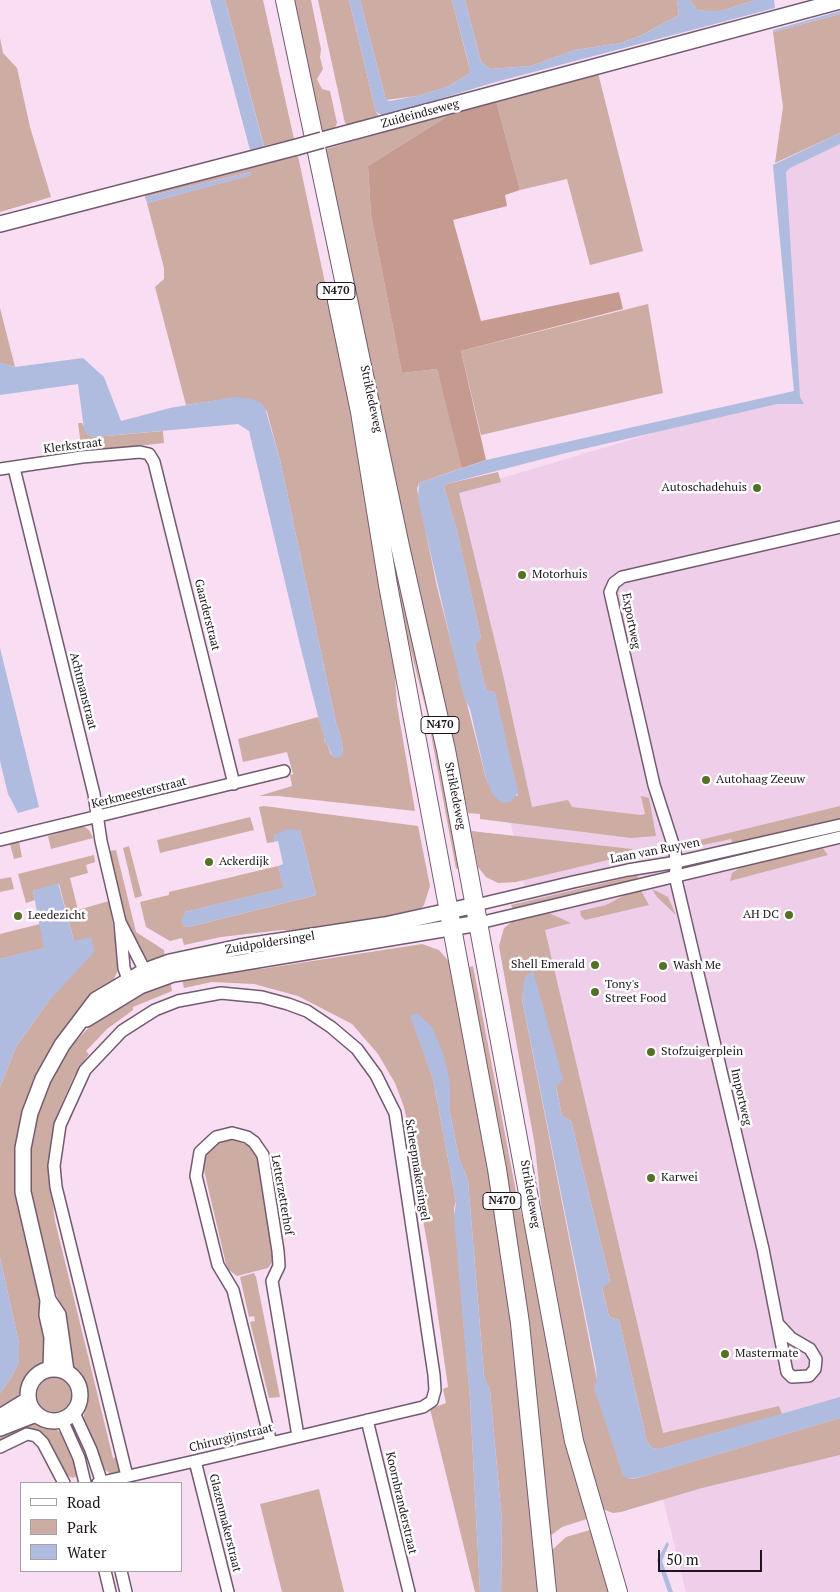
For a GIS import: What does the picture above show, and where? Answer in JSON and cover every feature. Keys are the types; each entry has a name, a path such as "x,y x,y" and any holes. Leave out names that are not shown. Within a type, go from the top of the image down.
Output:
{"main road":[{"name":"Strikledeweg","path":"272,0 322,224 360,412 388,585 484,1095 509,1248 537,1475 547,1592"},
{"name":"Strikledeweg","path":"285,0 400,546 446,750 574,1441 618,1592"}],"street":[{"name":"Zuideindseweg","path":"0,224 297,147 840,1"},
{"name":"Klerkstraat","path":"0,469 92,456 140,452 149,454"},
{"name":"Gaarderstraat","path":"149,454 154,462 234,784"},
{"name":"Achtmanstraat","path":"14,468 94,794 101,842 120,922 124,968 134,983"},
{"name":"Exportweg","path":"677,862 654,785 611,604 610,592 614,583 622,578 840,527"},
{"name":"Kerkmeesterstraat","path":"0,840 98,818 284,771"},
{"name":"Laan van Ruyven","path":"476,905 628,870 677,862 840,824"},
{"path":"479,923 840,837"},
{"path":"675,876 677,862"},
{"name":"Importweg","path":"675,876 779,1325 787,1372 792,1377 809,1376 815,1369 816,1359 810,1349 790,1338 779,1325"},
{"name":"Zuidpoldersingel","path":"50,1368 52,1336 47,1315 48,1300 23,1192 23,1148 30,1113 43,1079 62,1046 82,1021 134,983 144,971 170,962 240,947 385,925 476,905"},
{"name":"Achtmanstraat","path":"120,922 144,971"},
{"name":"Zuidpoldersingel","path":"134,983 213,965 452,929 479,923"},
{"name":"Scheepmakersingel","path":"127,1476 56,1187 55,1146 60,1125 85,1070 122,1031 155,1010 201,995 239,994 262,997 307,1011 331,1027 357,1049 376,1075 394,1113 435,1390 432,1401 423,1407 367,1420"},
{"name":"Letterzetterhof","path":"271,1442 233,1290 218,1265 196,1176 200,1152 216,1137 232,1133 247,1137 254,1142 263,1156 278,1251 279,1266 272,1281 298,1436"},
{"name":"Zuidpoldersingel","path":"48,1300 58,1315 66,1371"},
{"path":"50,1368 66,1371 74,1377 80,1390 80,1400 68,1416 48,1421 36,1414 28,1400 28,1389 32,1379 41,1372 50,1368"},
{"path":"0,1417 28,1400"},
{"path":"0,1428 36,1414"},
{"path":"68,1416 91,1450 101,1482"},
{"path":"68,1416 85,1482"},
{"name":"Chirurgijnstraat","path":"105,1482 367,1420"},
{"name":"Koornbranderstraat","path":"367,1420 409,1592"},
{"path":"0,1447 28,1434 36,1436 43,1443 63,1482"},
{"name":"Glazenmakerstraat","path":"195,1461 228,1592"},
{"path":"105,1572 110,1592"},
{"path":"121,1572 126,1592"}],"shaded area":[{"path":"496,101 520,190 505,195 507,206 453,220 481,321 619,292 623,309 461,351 486,460 462,468 437,369 402,373 371,215 368,166 454,112"},
{"path":"840,133 840,1592 686,1592 622,1332 511,824 435,498 794,391 773,165"}],"green space":[{"path":"225,0 263,0 294,139 264,146"},
{"path":"293,0 311,0 323,69 317,79 322,89 330,91 337,123 333,132 322,134"},
{"path":"318,0 349,0 376,112 381,120 351,127 345,123"},
{"path":"360,0 452,0 469,66 469,74 447,87 417,96 386,100"},
{"path":"465,0 677,0 679,15 642,35 621,43 575,50 531,66 490,69 481,62"},
{"path":"690,0 756,0 721,11 706,11 697,10"},
{"path":"840,14 840,133 775,163 783,107 773,32"},
{"path":"0,38 3,53 17,68 30,127 51,197 0,212"},
{"path":"598,73 643,251 590,265 567,179 520,190 496,101"},
{"path":"454,112 368,166 371,215 402,373 437,369 460,454 462,468 419,483 417,489 437,587 486,778 493,794 518,796 495,693 486,690 475,644 481,638 457,531 444,487 446,484 498,472 501,482 459,493 503,675 532,807 568,800 572,807 641,815 645,814 641,796 649,798 656,836 631,838 480,819 480,814 468,813 414,579 326,149"},
{"path":"298,156 347,386 393,651 397,705 415,811 278,796 259,796 292,786 290,775 293,774 287,752 243,762 238,739 318,717 325,736 324,743 327,743 331,755 343,753 341,737 336,723 280,460 267,412 261,403 219,400 186,405 155,287 164,279 164,268 147,203 251,175 251,172 145,197 145,193"},
{"path":"648,304 663,393 481,435 461,351"},
{"path":"0,308 15,367 0,363"},
{"path":"78,423 82,423 88,435 94,437 163,431 164,443 82,452"},
{"path":"382,479 391,550 433,724 461,868 456,869 427,713 391,574"},
{"path":"264,806 418,826 430,886 424,905 420,910 316,932 282,930 221,937 184,945 182,938 170,941 146,927 140,902 169,895 169,892 278,866 284,888 185,912 183,925 188,927 316,895 300,830 274,835 274,842 267,843 259,807"},
{"path":"840,806 840,821 733,846 731,839 698,846 687,843"},
{"path":"250,817 254,830 160,853 157,840"},
{"path":"83,826 89,830 93,838 51,849 48,836"},
{"path":"471,831 632,849 634,861 612,859 516,882 498,883 486,877 478,867"},
{"path":"19,842 22,857 14,859 10,844"},
{"path":"129,846 142,896 135,898 123,848"},
{"path":"821,846 828,855 730,881 732,873 750,861"},
{"path":"116,850 136,932 164,950 165,959 147,960 128,930 109,851"},
{"path":"94,855 95,862 86,865 88,873 70,878 78,910 109,901 119,968 112,983 87,1004 54,1042 30,1089 18,1128 14,1173 17,1202 36,1281 48,1351 40,1366 25,1380 17,1399 0,1411 0,1393 11,1378 19,1362 19,1343 0,1258 0,1087 16,1047 48,1002 74,941 59,884 33,891 35,900 26,903 18,874"},
{"path":"637,875 639,881 513,910 511,905"},
{"path":"11,877 14,889 0,892 0,879"},
{"path":"636,889 640,889 649,905 585,920 581,916 580,911 606,905"},
{"path":"652,889 668,897 676,915 657,897"},
{"path":"549,913 571,923 545,930 663,1433 779,1406 782,1414 659,1449 652,1448 647,1442 619,1320 609,1317 602,1288 610,1281 571,1121 562,1116 533,972 527,975 522,999 597,1380 623,1475 631,1479 641,1477 840,1418 840,1455 702,1488 621,1512 613,1513 605,1510 598,1503 569,1379 543,1223 535,1146 499,946 504,928 513,921 519,918"},
{"path":"40,924 45,948 0,959 0,934"},
{"path":"422,944 439,950 452,965 486,1152 513,1328 540,1592 501,1592 502,1522 490,1391 484,1376 468,1180 459,1158 450,1113 450,1083 426,1059 433,1079 456,1201 454,1208 470,1399 480,1592 475,1592 430,1409 446,1403 443,1389 448,1387 430,1259 411,1153 411,1139 404,1107 395,1083 378,1054 352,1024 298,996 254,984 212,982 184,988 182,979 228,967 261,969"},
{"path":"473,966 517,1197 536,1269 574,1468 587,1519 562,1527 549,1537 467,968"},
{"path":"170,978 172,991 133,1007 133,1010 107,1029 86,1051 89,1054 74,1076 56,1117 49,1156 49,1174 55,1221 113,1458 121,1457 123,1466 120,1472 111,1474 102,1468 83,1421 87,1396 85,1386 70,1360 60,1303 52,1284 32,1203 29,1162 32,1132 49,1083 64,1055 78,1039 92,1024 113,1008"},
{"path":"231,1140 248,1145 259,1160 274,1259 268,1268 237,1276 229,1270 226,1264 203,1166 207,1153 212,1148 219,1142"},
{"path":"254,1273 280,1397 269,1398 250,1322 255,1321 254,1316 249,1317 240,1277"},
{"path":"54,1378 66,1383 71,1395 66,1407 54,1412 42,1407 37,1395 42,1383"},
{"path":"31,1422 56,1429 67,1439 78,1471 77,1476 73,1478 66,1475 47,1439 41,1432 23,1429 0,1441 0,1431"},
{"path":"319,1489 344,1592 282,1592 260,1504"},
{"path":"590,1530 611,1592 554,1592 551,1551 566,1537"}],"water":[{"path":"210,0 225,0 264,147 250,150"},
{"path":"349,0 360,0 386,100 390,101 417,96 447,87 469,74 469,65 452,0 465,0 481,62 490,69 531,66 575,50 621,43 642,35 679,15 677,0 690,0 697,10 706,11 721,11 756,0 774,0 775,8 492,83 384,116 376,112"},
{"path":"840,11 840,14 773,32 773,30"},
{"path":"840,133 840,144 790,168 786,172 800,397 804,404 777,404 566,453 446,484 444,487 457,531 481,638 475,644 486,690 495,693 518,792 512,801 502,803 493,795 486,778 470,709 463,694 418,499 419,483 486,460 794,391 773,165"},
{"path":"251,172 252,175 147,203 145,197"},
{"path":"83,358 104,377 121,421 170,408 234,397 252,399 261,403 265,408 280,460 336,723 341,737 343,753 341,757 333,758 327,743 324,743 325,736 320,724 300,645 249,431 238,424 94,437 88,435 84,429 78,384 0,395 0,363 15,367"},
{"path":"0,648 39,807 18,813 8,794 0,761"},
{"path":"287,829 300,830 316,895 188,927 183,925 181,921 185,912 283,888 278,866 283,864 278,841 274,842 274,835"},
{"path":"58,883 74,941 91,937 94,952 48,1002 16,1047 0,1087 0,959 44,948 33,891"},
{"path":"533,971 563,1079 556,1087 562,1116 571,1121 610,1281 602,1289 609,1317 619,1320 647,1442 652,1448 659,1449 840,1397 840,1418 641,1477 628,1479 623,1475 594,1388 597,1380 596,1368 522,999 524,980"},
{"path":"417,1013 432,1027 444,1056 450,1083 450,1113 459,1158 468,1180 484,1376 490,1391 502,1522 501,1592 480,1592 470,1399 454,1219 456,1201 433,1079 410,1016"},
{"path":"0,1258 19,1343 19,1362 11,1378 0,1393"},
{"path":"667,1542 669,1544 662,1561 673,1592 668,1592 657,1560"}],"place":[{"name":"Autoschadehuis","path":"757,488"},
{"name":"Motorhuis","path":"522,575"},
{"name":"Autohaag Zeeuw","path":"706,780"},
{"name":"Ackerdijk","path":"209,862"},
{"name":"AH DC","path":"789,915"},
{"name":"Leedezicht","path":"18,916"},
{"name":"Shell Emerald","path":"595,965"},
{"name":"Wash Me","path":"663,966"},
{"name":"Tony's Street Food","path":"595,992"},
{"name":"Stofzuigerplein","path":"651,1052"},
{"name":"Karwei","path":"651,1178"},
{"name":"Mastermate","path":"725,1354"}]}
